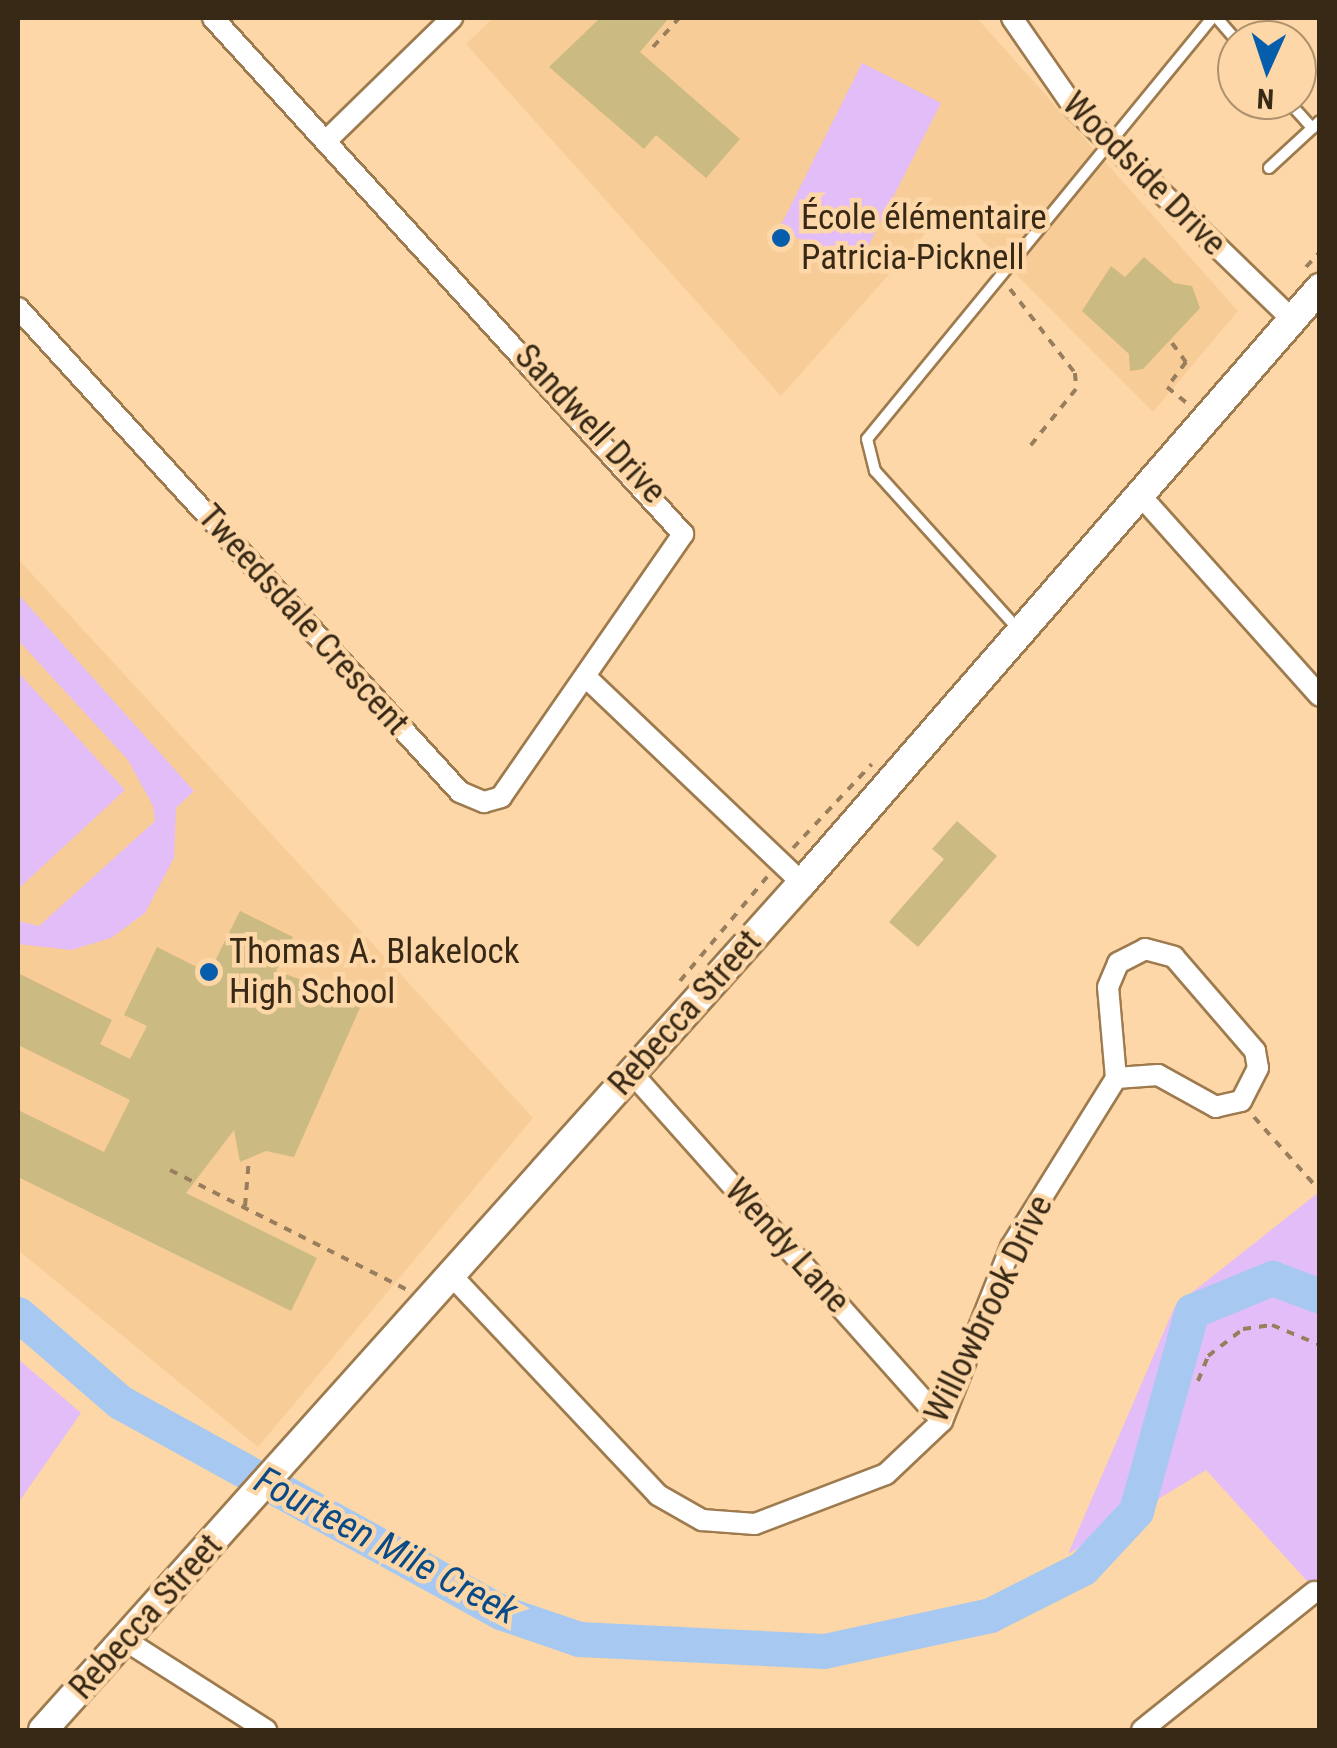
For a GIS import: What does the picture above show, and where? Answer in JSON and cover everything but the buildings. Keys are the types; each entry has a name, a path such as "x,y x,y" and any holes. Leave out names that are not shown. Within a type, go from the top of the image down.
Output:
{"main road":[{"name":"Rebecca Street","path":"43,1730 128,1642 424,1302 802,883 1018,629 1141,496 1320,288"}],"street":[{"name":"Sandwell Drive","path":"213,18 673,513 680,550 590,680"},
{"path":"327,140 452,18"},
{"name":"Woodside Drive","path":"1012,18 1049,78 1105,138 1291,318"},
{"name":"Tweedsdale Crescent","path":"18,308 460,792 484,802 502,797 590,680"},
{"path":"1141,496 1320,696"},
{"path":"590,680 802,883"},
{"path":"1159,950 1255,1052 1254,1084 1241,1101 1216,1107 1158,1075 1116,1078 1110,974 1130,952 1159,950"},
{"name":"Wendy Lane","path":"631,1072 942,1421"},
{"name":"Willowbrook Drive","path":"450,1274 658,1496 702,1520 755,1524 886,1474 942,1421 1011,1246 1116,1078"},
{"path":"1142,1730 1172,1725 1314,1592"},
{"path":"128,1642 266,1730"}],"lane":[{"path":"1018,629 875,471 868,439 1001,278 1105,138 1215,18"},
{"path":"1268,168 1316,125"}],"path":[{"path":"653,47 679,18"},
{"path":"1001,278 1076,374 1076,389 1027,450"},
{"path":"1172,343 1186,362 1167,387 1190,405"},
{"path":"1241,1101 1320,1191"},
{"path":"245,1206 250,1158"},
{"path":"170,1170 424,1302"},
{"path":"1198,1380 1208,1356 1243,1330 1272,1325 1320,1346"}],"shaded area":[{"name":"École élémentaire Patricia-Picknell","path":"493,18 977,18 1238,311 1153,412 949,207 781,396 466,44"},
{"path":"862,63 941,103 857,268 779,229"},
{"name":"Thomas A. Blakelock High School","path":"18,559 533,1118 258,1447 18,1250"},
{"path":"18,594 194,791 176,808 174,858 145,913 111,938 71,950 18,944 18,921 39,926 155,821 153,806 128,760 18,640"},
{"path":"18,672 125,790 18,889"},
{"path":"1319,1192 1319,1594 1206,1470 1068,1554 1175,1306"},
{"path":"18,1359 81,1413 18,1503"}],"waterway":[{"name":"Fourteen Mile Creek","path":"18,1314 120,1402 503,1613 579,1639 824,1651 990,1615 1083,1568 1136,1511 1192,1311 1272,1278 1320,1296"}],"place":[{"name":"École élémentaire Patricia-Picknell","path":"781,238"},
{"name":"Thomas A. Blakelock High School","path":"209,972"}]}
